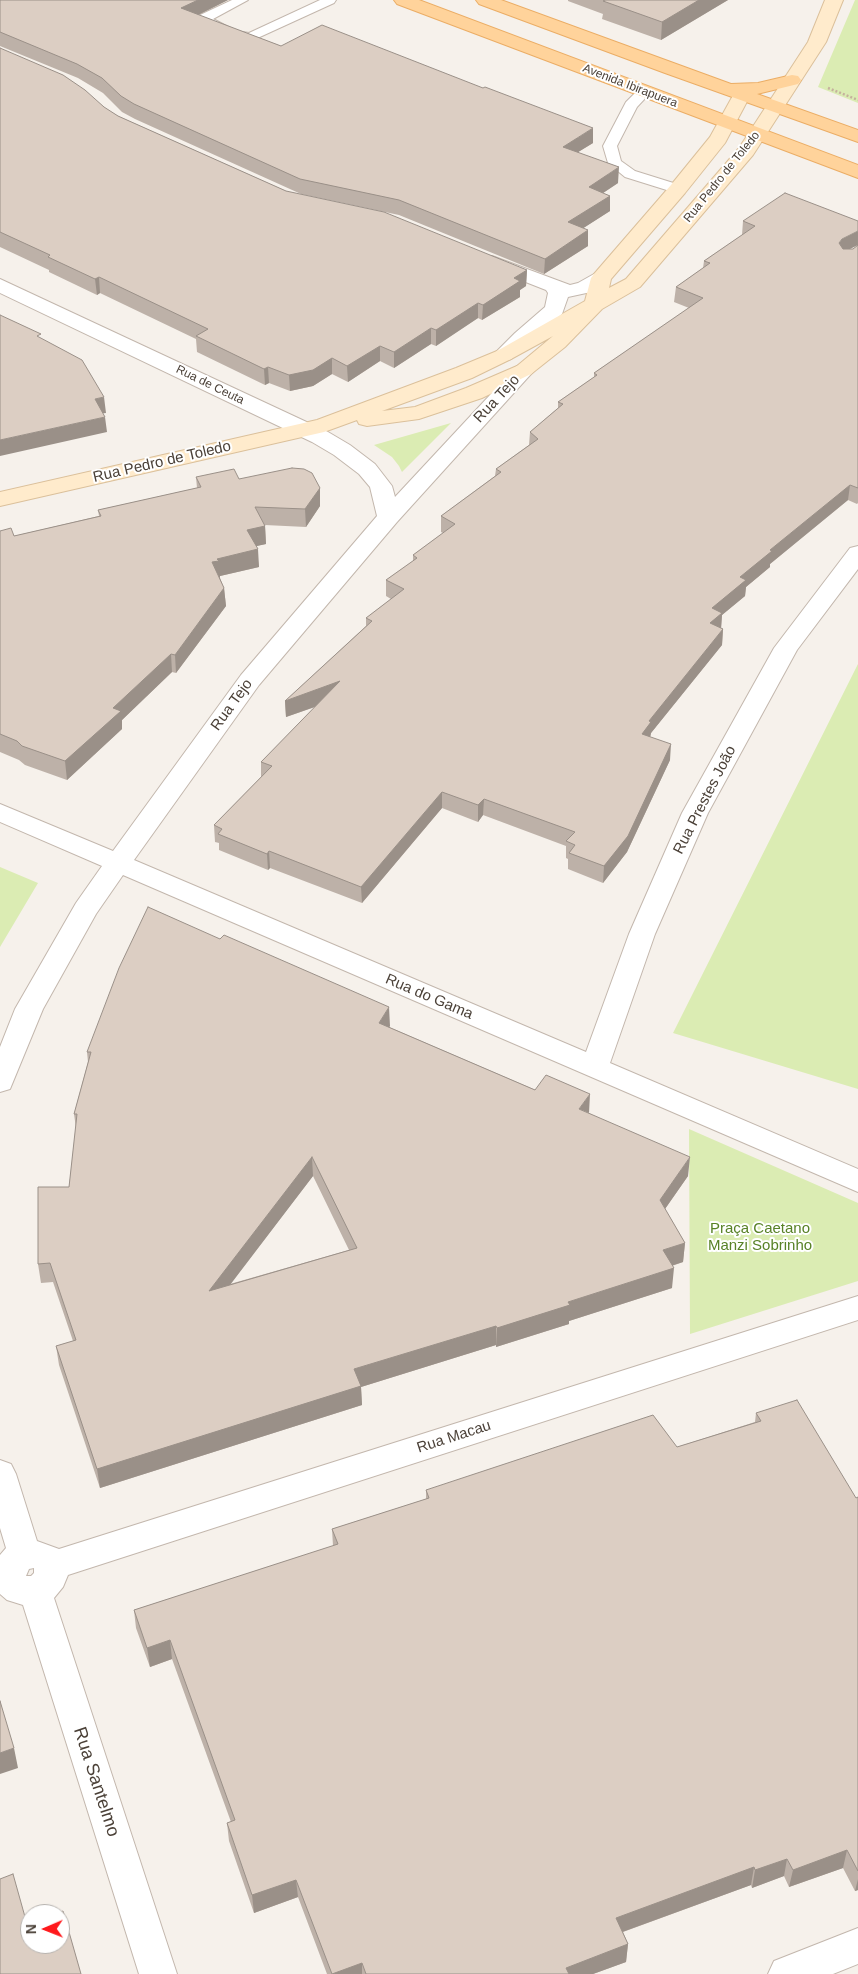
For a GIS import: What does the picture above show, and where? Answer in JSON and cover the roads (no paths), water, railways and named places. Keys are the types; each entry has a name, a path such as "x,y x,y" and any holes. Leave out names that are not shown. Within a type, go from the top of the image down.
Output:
{"main road":[{"name":"Avenida Ibirapuera","path":"403,0 858,172"},
{"name":"Avenida Ibirapuera","path":"487,0 775,108 858,136"},
{"path":"734,92 792,80"}],"street":[{"name":"Rua Pedro de Toledo","path":"314,427 464,373 504,355 633,283 746,151 817,42 834,0"},
{"name":"Rua Pedro de Toledo","path":"0,499 314,427 419,413 474,394 524,370 558,343 596,304 601,278 718,139 727,122 734,92"},
{"path":"474,254 556,288 568,291 575,290 601,278"},
{"name":"Rua de Ceuta","path":"0,285 314,427 367,469 381,486 389,517"},
{"path":"504,355 522,337 555,310 558,300 556,288"},
{"name":"Rua Tejo","path":"0,1082 29,1009 85,909 250,680 389,517 524,370"},
{"name":"Rua Prestes João","path":"594,1068 642,934 695,813 786,648 858,553"},
{"name":"Rua do Gama","path":"0,812 858,1181"},
{"name":"Rua Macau","path":"24,1575 858,1308"},
{"name":"Rua Santelmo","path":"0,1474 24,1575 158,1974"},
{"path":"787,1974 858,1946"}],"lane":[{"path":"242,0 203,19 233,35 251,37 330,0"},
{"path":"645,91 627,112 610,146 615,163 630,174 678,188"}],"park label":[{"name":"Praça Caetano Manzi Sobrinho","path":"760,1238"}]}
